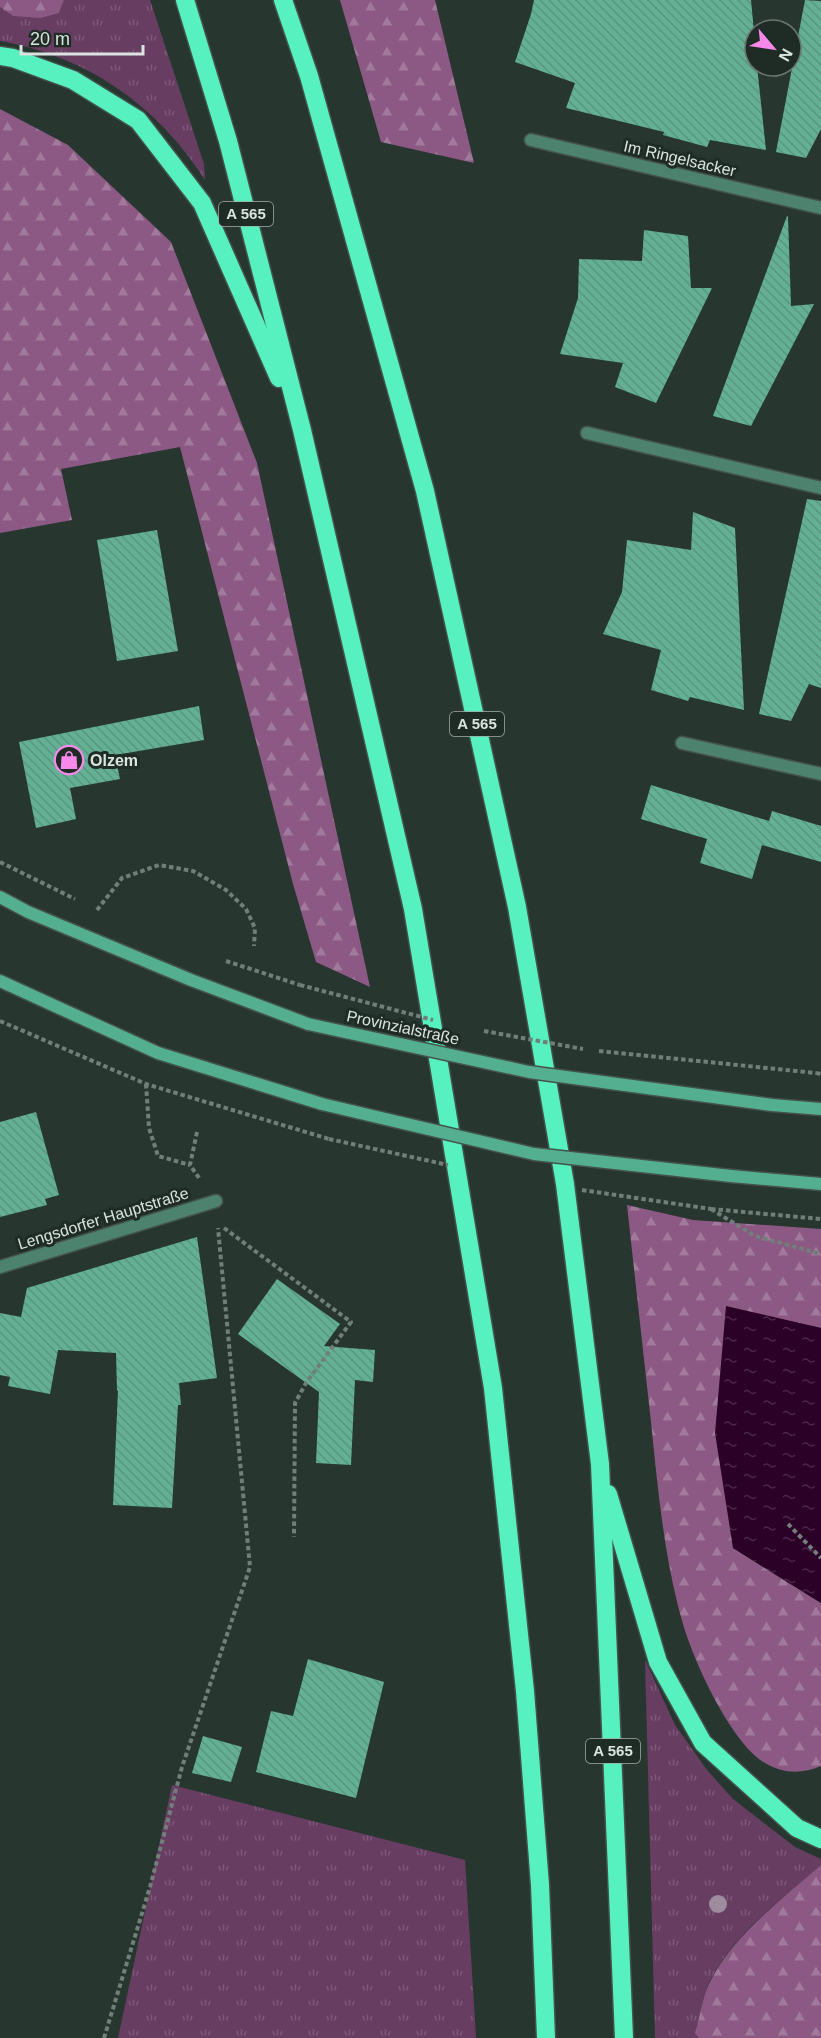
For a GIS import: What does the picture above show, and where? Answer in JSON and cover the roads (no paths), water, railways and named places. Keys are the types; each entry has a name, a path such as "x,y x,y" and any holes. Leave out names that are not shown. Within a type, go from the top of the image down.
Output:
{"highway":[{"name":"A 565","path":"185,0 228,141 302,430 413,909 493,1388 525,1691 540,1885 546,2038"},
{"name":"A 565","path":"283,0 309,76 425,491 517,907 565,1184 600,1464 624,2038"},
{"path":"0,56 13,58 73,80 138,120 202,203 302,430"},
{"path":"600,1464 658,1662 703,1743 797,1828 821,1839"}],"main road":[{"name":"Provinzialstraße","path":"0,897 28,912 191,980 308,1024 529,1072 772,1105 821,1109"},
{"path":"0,981 158,1053 322,1104 534,1154 821,1184"}],"street":[{"name":"Im Ringelsacker","path":"531,140 821,208"},
{"path":"587,433 821,488"},
{"path":"682,743 821,774"},
{"name":"Lengsdorfer Hauptstraße","path":"0,1267 216,1201"}],"water":[{"path":"726,1306 821,1328 821,1603 733,1548 715,1433"}],"place":[{"name":"Olzem","path":"69,760"}]}
